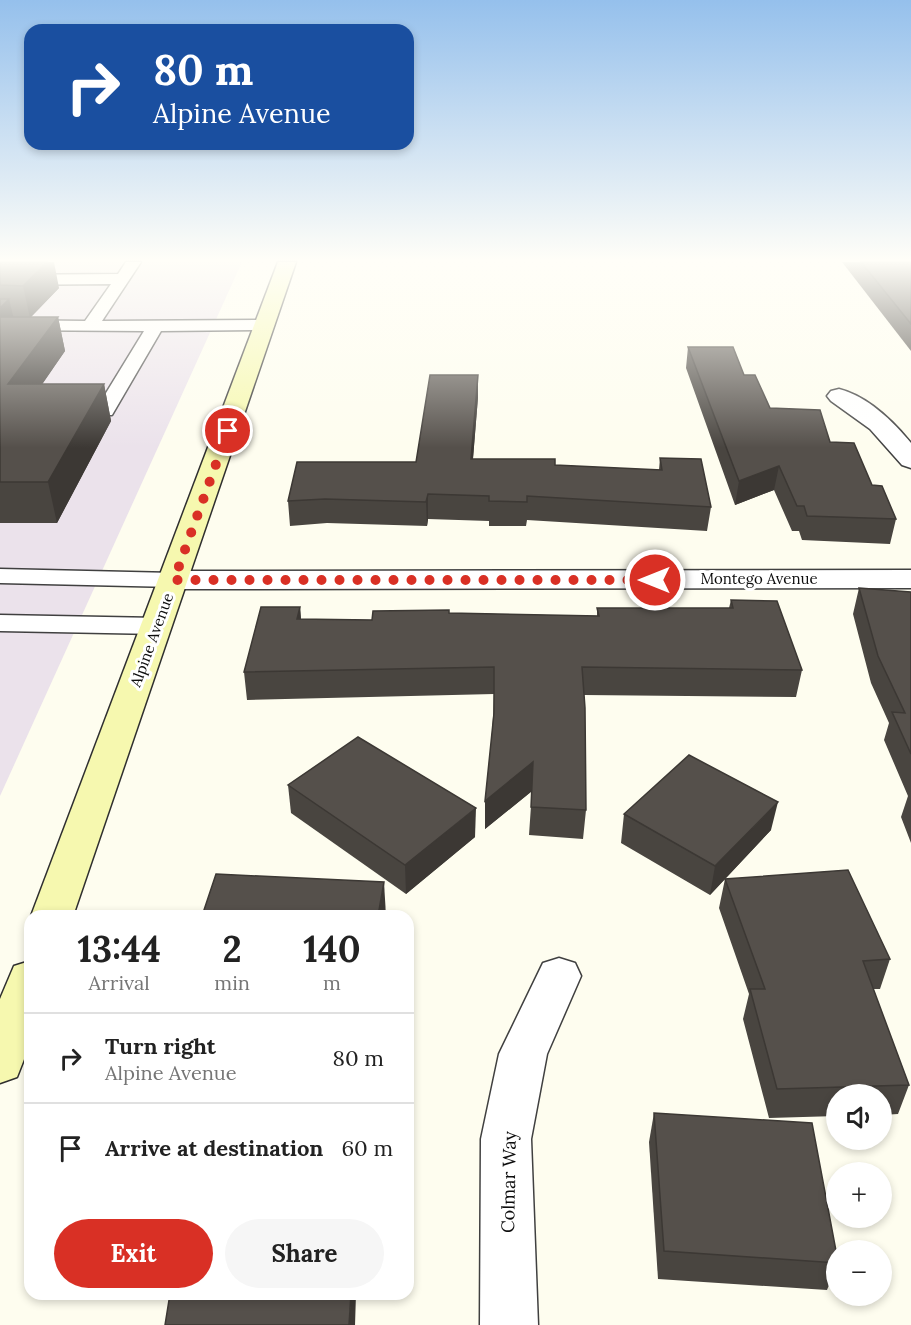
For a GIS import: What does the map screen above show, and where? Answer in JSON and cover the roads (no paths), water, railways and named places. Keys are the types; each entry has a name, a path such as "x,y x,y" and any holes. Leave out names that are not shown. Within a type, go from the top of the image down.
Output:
{"street":[{"name":"Alpine Avenue","path":"54,910 266,325"},
{"path":"838,396 865,412 897,438 911,460"},
{"name":"Montego Avenue","path":"174,580 911,579"},
{"name":"Colmar Way","path":"509,1325 506,1139 523,1054 560,976"},
{"path":"0,1062 24,996"}],"lane":[{"path":"0,326 266,325"},
{"path":"105,411 155,326"},
{"path":"0,576 174,580"},
{"path":"0,623 158,626"}]}
